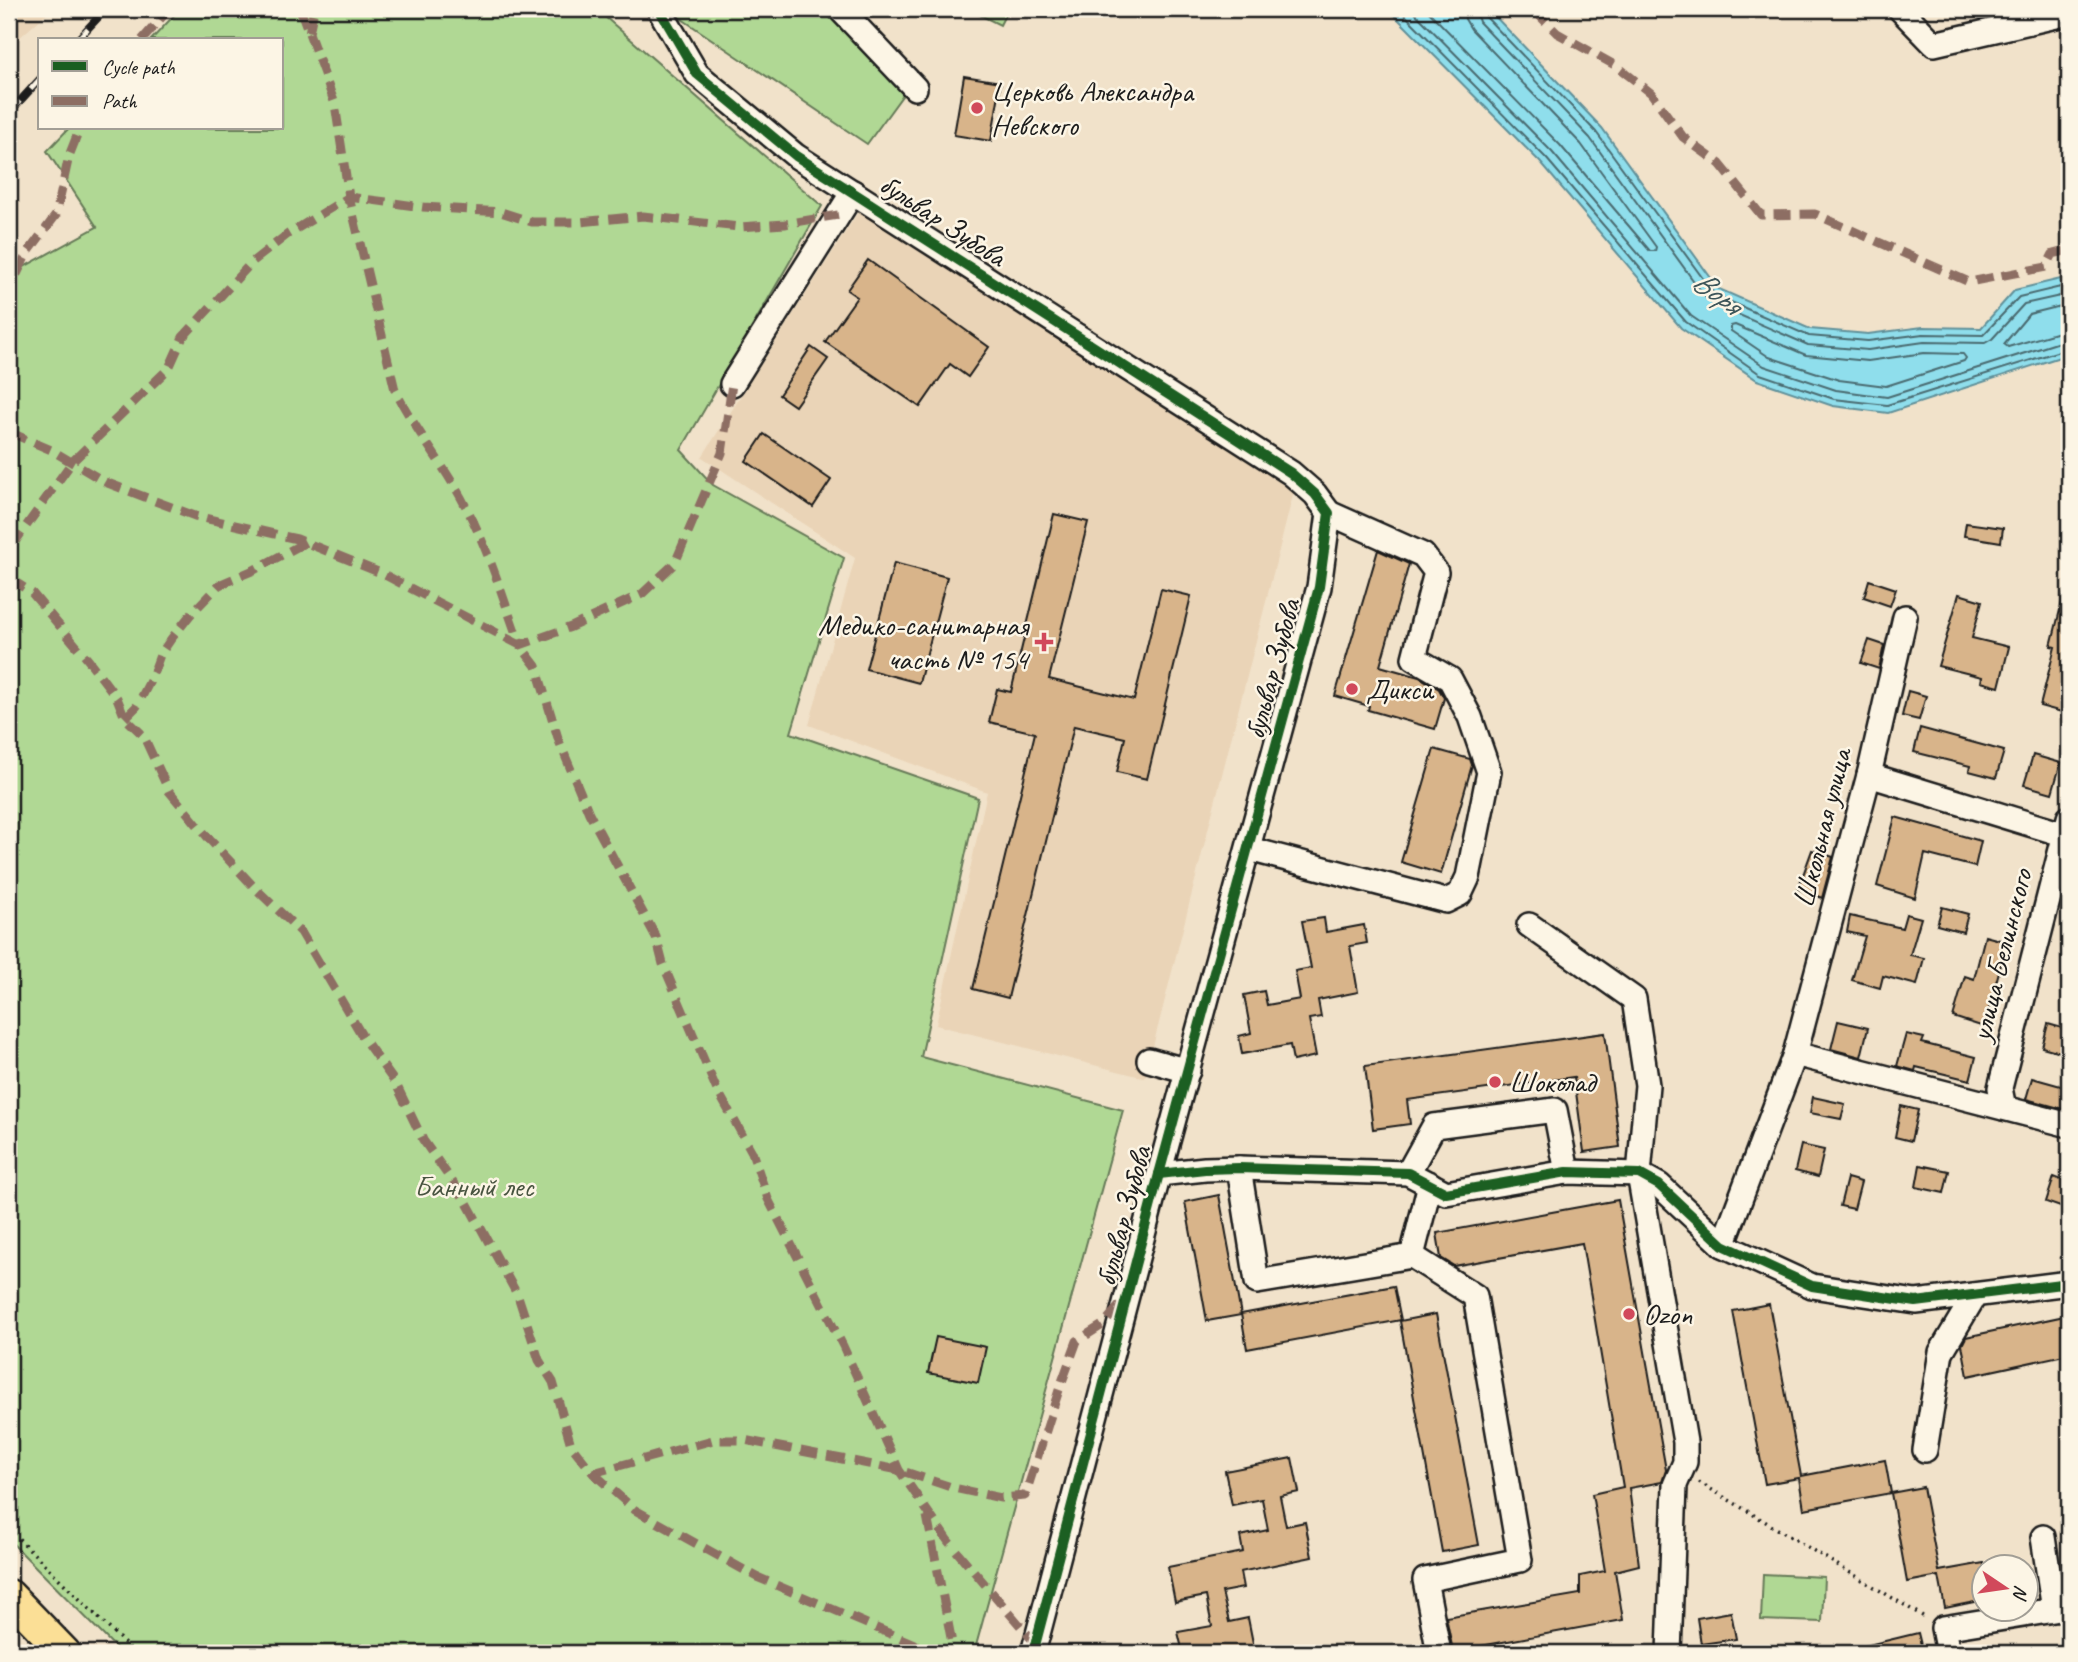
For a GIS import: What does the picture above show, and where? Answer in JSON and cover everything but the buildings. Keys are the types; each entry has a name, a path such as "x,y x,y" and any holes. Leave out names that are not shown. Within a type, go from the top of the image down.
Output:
{"main road":[{"path":"9,1595 65,1653"}],"street":[{"name":"бульвар Зубова","path":"659,9 697,74 796,156 1291,473 1315,494 1329,513 1319,587 1032,1653"},
{"path":"840,9 915,88"},
{"path":"1900,9 1934,44 2069,13"},
{"path":"732,384 853,192"},
{"path":"1250,849 1446,901 1460,894 1468,877 1489,772 1470,717 1450,679 1414,659 1437,572 1423,555 1329,513"},
{"name":"Школьная улица","path":"1723,1245 1795,1054 1869,775 1905,617"},
{"path":"1869,775 2068,830"},
{"name":"улица Белинского","path":"2004,1108 2000,1088 2068,830"},
{"path":"1529,925 1634,999 1647,1085 1639,1174 1685,1442 1685,1462 1675,1485 1669,1653"},
{"path":"1795,1054 2069,1125"},
{"path":"1149,1060 1188,1070"},
{"path":"1408,1173 1433,1126 1555,1110 1567,1172"},
{"path":"1159,1174 1205,1168 1408,1173 1446,1193 1567,1172 1639,1174 1660,1185 1723,1245 1812,1286 1916,1303 2069,1283"},
{"path":"1239,1168 1257,1282 1412,1256 1475,1296 1520,1560 1425,1580 1439,1653"},
{"path":"1412,1256 1430,1184"},
{"path":"1925,1450 1941,1352 1975,1295"},
{"path":"1948,1653 1943,1629 2054,1610 2043,1537"}],"path":[{"path":"1681,1471 1943,1629"},
{"path":"9,1530 134,1653"},
{"path":"341,1653 360,1650 495,1649 520,1653"}],"shaded area":[{"path":"9,9 52,9 9,47"},
{"name":"Медико-санитарная часть № 154","path":"859,211 1294,491 1145,1078 936,1025 987,792 809,725 855,558 702,457"}],"green space":[{"name":"Банный лес","path":"180,9 596,9 822,206 681,450 713,485 844,558 791,733 978,798 921,1057 1123,1110 974,1653 121,1653 9,1540 9,275 97,227 47,151 67,130 284,130 284,38 153,38"},
{"path":"673,9 825,9 904,93 867,144 673,13"},
{"path":"968,9 1008,9 1000,25"},
{"path":"1763,1574 1824,1577 1822,1622 1761,1620"}],"water":[{"name":"Воря","path":"1388,9 1488,9 1602,128 1719,289 1810,329 1868,334 1923,327 1981,328 2015,290 2069,277 2069,354 1888,413 1833,406 1757,380 1681,328 1540,162"}],"railway":[{"path":"79,38 106,9"},
{"path":"9,113 38,81"}],"marked path":[{"path":"144,38 169,9"},
{"path":"300,9 309,33 314,9"},
{"path":"1533,9 1557,33 1618,67 1651,93 1683,137 1720,164 1761,215 1815,214 1969,282 2046,267 2053,254 2069,250"},
{"path":"309,33 335,104 349,197 395,390 457,490 473,521 495,573 520,645 571,627 642,594 675,563 722,453 732,384"},
{"path":"9,300 10,289 26,255 56,215 69,156 79,130"},
{"path":"9,546 17,539 72,462 169,368 183,337 252,262 288,234 349,197 423,207 501,212 532,222 580,222 643,216 739,227 785,224 838,215"},
{"path":"9,432 51,450 105,482 195,516 297,539 381,573 520,645 536,666 559,741 589,813 656,937 663,964 716,1088 752,1152 768,1199 843,1346 899,1470 948,1541 1035,1643"},
{"path":"125,718 137,706 160,655 171,639 219,585 306,542"},
{"path":"9,578 32,593 117,698 125,718 143,735 169,791 210,840 301,932 364,1039 396,1084 423,1140 466,1201 518,1296 539,1360 553,1382 571,1445 593,1473 713,1440 744,1440 899,1470 954,1488 1001,1498 1025,1496 1077,1341 1104,1324 1120,1305"},
{"path":"593,1473 635,1510 757,1577 935,1653"},
{"path":"927,1516 954,1653"}],"cycle path":[{"path":"659,9 697,74 796,156 1291,473 1315,494 1329,513 1319,587 1159,1174 1033,1653"},
{"path":"1159,1174 1239,1168 1408,1173 1446,1193 1567,1172 1639,1174 1659,1185 1723,1245 1812,1286 1916,1302 2069,1283"}],"place":[{"name":"Церковь Александра Невского","path":"977,108"},
{"name":"Медико-санитарная часть № 154","path":"1044,642"},
{"name":"Дикси","path":"1352,689"},
{"name":"Шоколад","path":"1495,1082"},
{"name":"Ozon","path":"1629,1314"}]}
